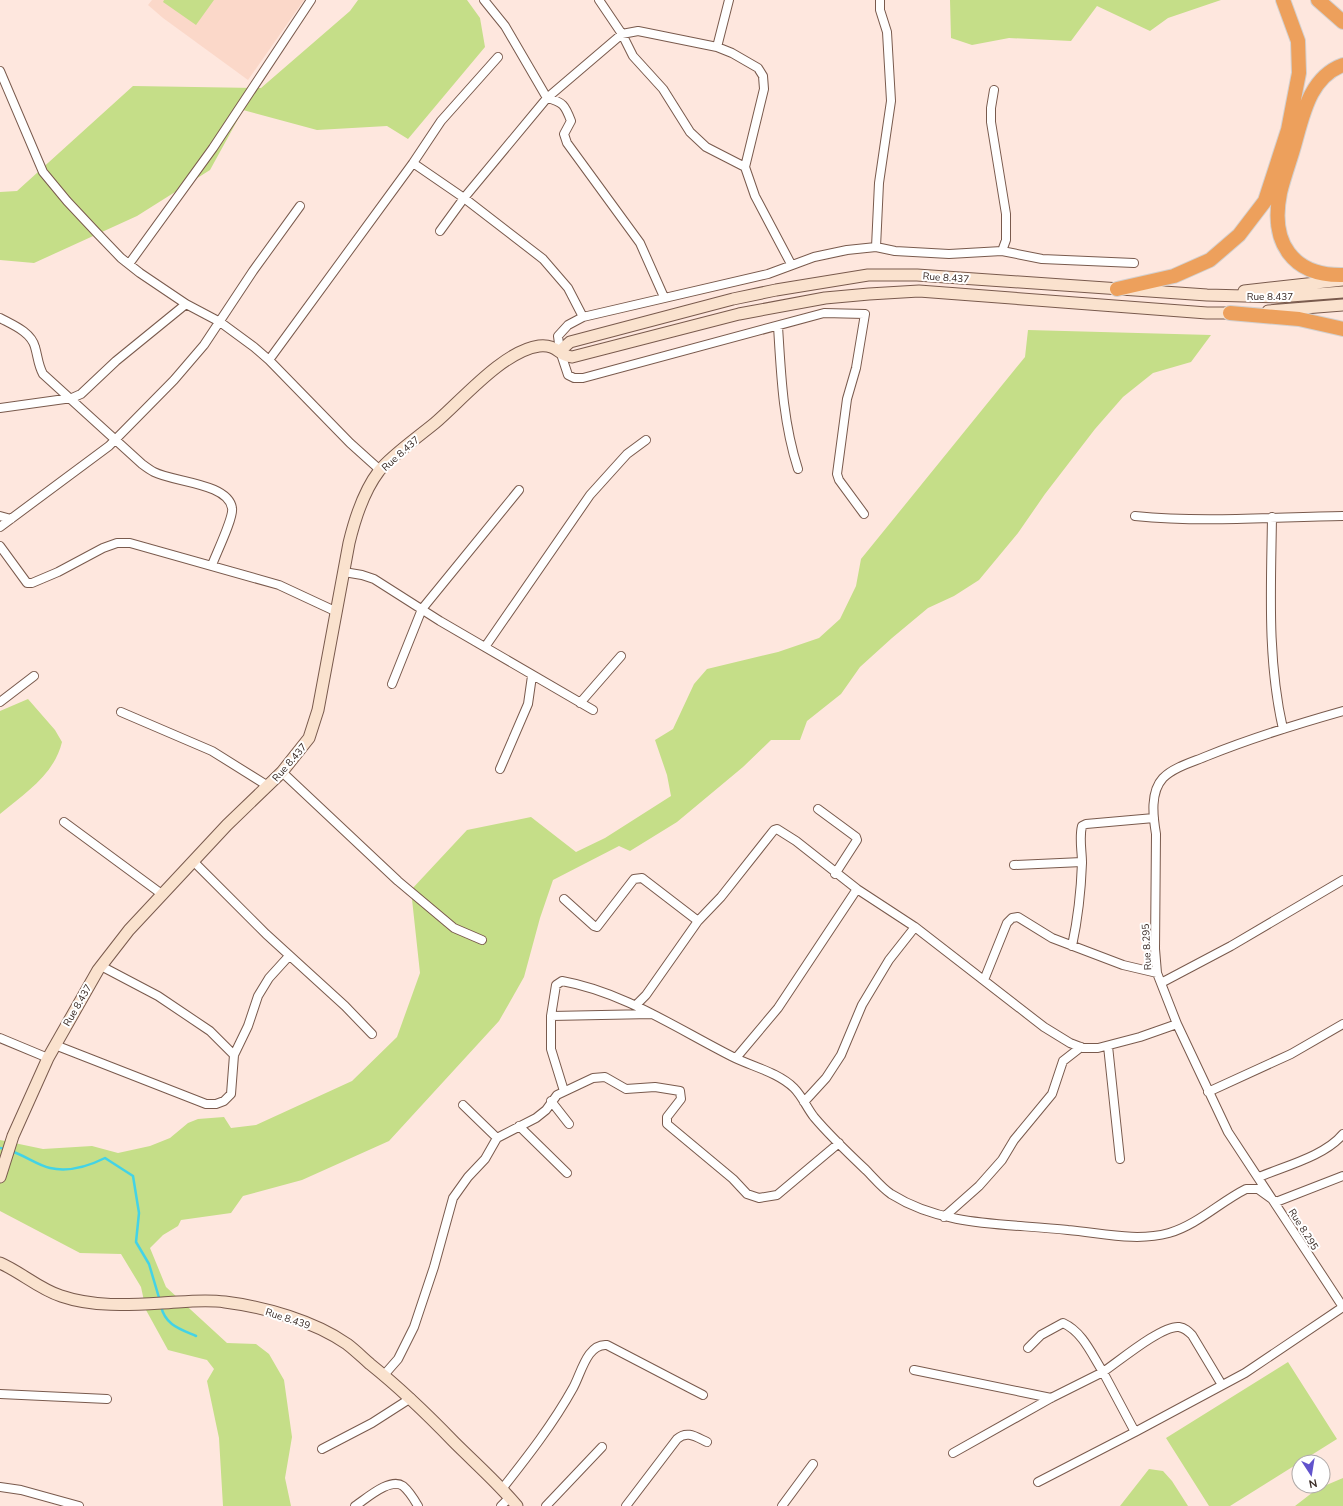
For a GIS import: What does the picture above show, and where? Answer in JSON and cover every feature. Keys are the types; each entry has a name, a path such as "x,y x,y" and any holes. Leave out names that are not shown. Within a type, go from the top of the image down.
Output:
{"highway":[{"path":"1117,289 1174,276 1210,260 1239,235 1265,200 1288,130 1299,73 1298,41 1284,0"},
{"path":"1318,0 1343,22"},
{"path":"1327,0 1343,11"},
{"path":"1343,65 1333,69 1322,78 1309,100 1280,193 1277,213 1278,230 1283,247 1296,263 1313,272 1329,275 1343,275"},
{"path":"1230,313 1300,319 1343,329"}],"main road":[{"name":"Rue 8.437","path":"560,351 570,342 733,299 776,290 868,275 917,275 1207,295 1278,298 1343,292"},
{"path":"1207,295 1343,280"},
{"name":"Rue 8.437","path":"0,1177 9,1150 48,1058 101,966 129,930 227,825 282,772 302,748 313,728 354,522 368,489 380,470 442,417 476,384 521,352 538,346 552,346 567,357 572,357 739,314 797,302 869,294 920,291 1207,313 1277,311 1343,305"},
{"name":"Rue 8.439","path":"0,1263 18,1271 45,1289 60,1296 104,1305 198,1300 224,1301 279,1314 308,1323 347,1344 411,1398 518,1506"}],"street":[{"path":"129,264 213,148 311,0"},
{"path":"484,0 505,26 547,98 560,101 567,110 571,121 564,134 567,143 640,243 664,297"},
{"path":"599,0 622,34 633,56 662,89 690,132 699,142 714,152 745,167"},
{"path":"717,47 729,0"},
{"path":"876,247 879,183 891,101 887,32 880,10 880,0"},
{"path":"440,231 464,198 547,98 622,34 638,31 717,47 748,61 758,68 763,76 764,89 745,167 755,196 791,264"},
{"path":"269,360 413,162 441,121 498,57"},
{"path":"0,71 47,178 97,233 129,264 186,304 220,322 269,360 350,443 380,470"},
{"path":"994,90 991,108 991,122 1007,219 1006,240 1002,251"},
{"path":"413,162 464,198 543,259 568,288 583,317"},
{"path":"0,527 115,439 174,380 204,345 253,271 300,206"},
{"path":"864,514 839,480 837,474 847,399 856,368 865,314 824,313 583,378 574,378 568,375 560,351 558,336 568,325 583,317 768,274 791,264 847,250 876,247 895,251 949,254 1002,251 1042,259 1134,263"},
{"path":"0,408 72,398 81,394 116,361 186,304"},
{"path":"0,318 26,333 34,343 39,366 44,374 72,398 142,464 154,472 204,486 222,493 229,501 232,508 229,521 212,565"},
{"path":"778,326 785,416 791,447 798,469"},
{"path":"485,647 590,494 627,454 646,440"},
{"path":"392,684 422,609 519,490"},
{"path":"0,516 11,518"},
{"path":"1135,516 1163,519 1343,516"},
{"path":"1272,517 1271,608 1273,669 1283,729"},
{"path":"0,546 27,583 32,583 58,572 117,542 130,543 157,549 279,585 337,612"},
{"path":"344,572 362,574 374,579 532,676 593,710"},
{"path":"580,703 621,656"},
{"path":"0,702 34,676"},
{"path":"500,769 528,704 532,676"},
{"name":"Rue 8.295","path":"1343,711 1228,747 1171,773 1164,778 1155,794 1154,818 1156,834 1155,948 1157,973 1177,1024 1228,1132 1276,1202 1343,1307"},
{"path":"121,712 212,751 268,786"},
{"path":"282,772 398,881 454,928 482,940"},
{"path":"818,809 857,840 836,874"},
{"path":"1072,946 1080,905 1082,862 1080,832 1082,826 1086,824 1154,818"},
{"path":"64,822 163,895"},
{"path":"636,1005 646,995 698,922 721,897 776,829 796,841 857,889 915,927 1044,1027 1070,1043 1081,1047 1098,1048 1177,1024"},
{"path":"194,862 289,956 345,1006 372,1034"},
{"path":"1014,865 1082,862"},
{"path":"564,899 594,926 598,927 634,879 638,877 642,878 698,922"},
{"path":"1161,983 1231,946 1343,880"},
{"path":"736,1058 778,1008 857,889"},
{"path":"984,980 1007,923 1012,918 1018,917 1052,938 1123,965 1157,973"},
{"path":"804,1102 826,1078 841,1055 870,992 889,960 915,927"},
{"path":"55,1045 206,1104 216,1104 224,1101 231,1094 234,1055 248,1026 262,987 289,956"},
{"path":"101,966 158,996 210,1031 234,1055"},
{"path":"564,1092 551,1049 551,1016 556,985 562,981 575,983 636,1005 736,1058 774,1075 794,1088 814,1117 889,1193 911,1205 944,1217 971,1222 1068,1230 1129,1237 1150,1237 1170,1233 1186,1227 1246,1189 1258,1189 1276,1202 1343,1176"},
{"path":"551,1016 653,1014"},
{"path":"1208,1092 1291,1054 1343,1024"},
{"path":"0,1038 48,1058"},
{"path":"1108,1046 1120,1159"},
{"path":"944,1217 979,1186 1002,1160 1026,1123 1052,1094 1063,1061 1081,1047"},
{"path":"384,1375 398,1359 414,1327 434,1266 453,1198 468,1177 485,1159 497,1138 536,1118 546,1110 551,1101 557,1095 593,1078 605,1077 626,1089 655,1087 680,1091 681,1099 667,1117 668,1124 733,1179 747,1194 759,1198 777,1195 839,1143"},
{"path":"551,1101 569,1124"},
{"path":"463,1105 497,1138"},
{"path":"519,1126 567,1173"},
{"path":"1259,1177 1321,1151 1338,1140 1343,1134"},
{"path":"1038,1482 1135,1432 1263,1362 1343,1307"},
{"path":"1028,1348 1041,1335 1063,1323 1071,1326 1083,1340 1135,1432"},
{"path":"953,1454 1051,1398 1102,1372 1161,1331 1179,1327 1187,1330 1192,1335 1222,1385"},
{"path":"501,1506 506,1493 574,1387 593,1348 600,1344 606,1344 703,1396"},
{"path":"914,1370 1051,1398"},
{"path":"0,1394 107,1399"},
{"path":"322,1449 372,1423 411,1398"},
{"path":"626,1506 676,1439 687,1434 707,1442"},
{"path":"546,1506 602,1447"},
{"path":"782,1506 813,1464"},
{"path":"355,1506 383,1487 394,1483 402,1485 418,1506"},
{"path":"0,1486 21,1490 79,1506"}],"shaded area":[{"path":"152,0 304,0 248,80 163,18 148,5"}],"green space":[{"path":"164,0 214,0 196,25 163,2"},
{"path":"358,0 467,0 480,18 485,47 408,139 387,126 317,130 243,110 210,170 137,216 34,263 0,260 0,192 17,191 133,86 261,88 350,11"},
{"path":"950,0 1221,0 1168,18 1150,31 1097,6 1071,41 1009,38 972,45 951,38"},
{"path":"1028,330 1211,335 1191,362 1153,373 1123,397 1095,429 1045,494 1018,533 979,580 954,596 928,608 892,638 860,667 841,694 807,721 800,740 771,740 743,767 677,822 630,851 619,846 553,880 540,918 524,977 499,1021 389,1141 302,1180 243,1196 231,1213 181,1220 178,1226 163,1235 150,1248 166,1287 227,1343 256,1344 269,1354 284,1380 292,1437 285,1478 291,1506 223,1506 219,1438 207,1381 214,1369 207,1360 168,1350 146,1310 141,1287 121,1254 80,1253 0,1211 0,1140 43,1149 92,1146 118,1153 150,1146 170,1138 188,1123 198,1119 224,1117 231,1128 256,1125 352,1081 397,1037 420,973 411,890 467,830 531,817 576,852 605,838 671,796 667,775 655,740 673,729 694,684 707,669 778,652 819,638 840,619 856,586 861,559 1025,357"},
{"path":"28,699 55,730 62,742 58,754 45,774 28,791 0,814 0,711"},
{"path":"1288,1362 1337,1439 1313,1454 1291,1454 1291,1468 1230,1506 1209,1506 1166,1438"},
{"path":"1149,1469 1163,1471 1172,1481 1188,1506 1120,1506"},
{"path":"1343,1478 1343,1506 1295,1506 1311,1494 1331,1494 1331,1483"}],"waterway":[{"path":"0,1148 6,1149"},
{"path":"11,1151 45,1167 57,1169 78,1168 105,1158 133,1176 139,1213 136,1242 149,1264 160,1301"},
{"path":"161,1306 166,1318 174,1326 196,1336"}]}
